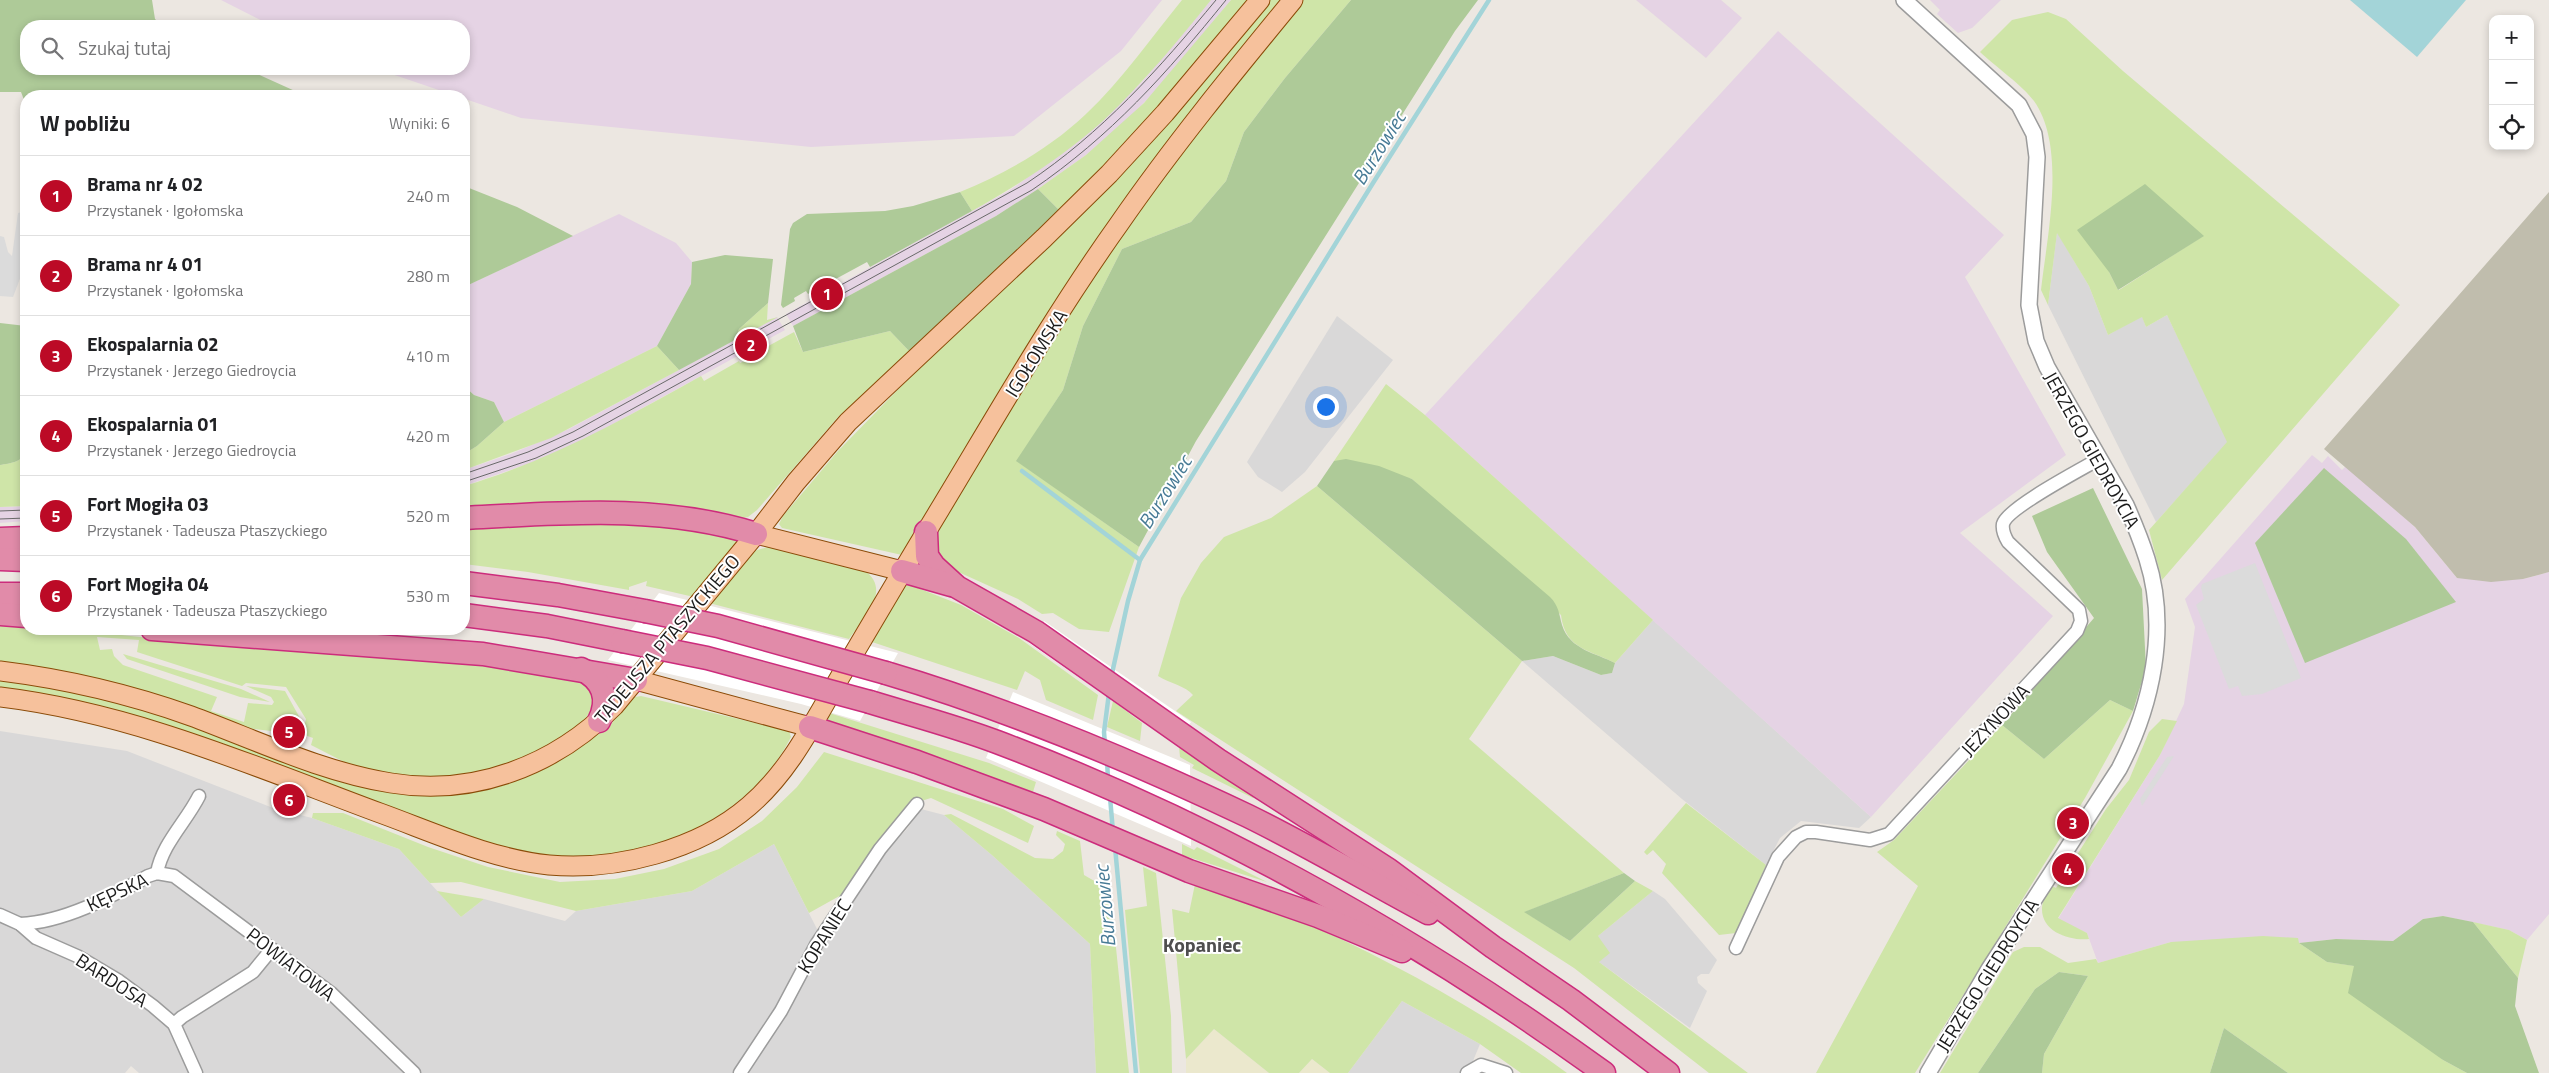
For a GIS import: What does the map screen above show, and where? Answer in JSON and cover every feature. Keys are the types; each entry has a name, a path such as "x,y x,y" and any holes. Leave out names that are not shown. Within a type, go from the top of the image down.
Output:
{"highway":[{"path":"470,518 622,512 689,518 756,534"},
{"path":"926,532 927,556 934,566 957,586 1036,632 1284,804 1389,870 1493,947 1571,1000 1668,1073"},
{"path":"0,539 20,538"},
{"path":"0,559 20,560"},
{"path":"902,572 957,586"},
{"path":"470,583 558,594 718,626 951,692 1074,738 1190,790 1299,842 1493,947"},
{"path":"0,594 20,594"},
{"path":"0,614 20,616"},
{"path":"470,616 547,626 726,663 870,702 994,741 1057,766 1268,862 1360,913 1506,1004 1604,1073"},
{"path":"231,635 483,654 636,680"},
{"path":"580,669 592,676 603,689 605,703 599,721"},
{"path":"810,727 917,762 1044,809 1189,872 1318,916 1458,973"}],"main road":[{"path":"902,572 756,534 796,482 848,422 1102,180 1165,113 1260,0"},
{"name":"IGOŁOMSKA","path":"810,727 926,532 1108,238 1197,117 1293,0"},
{"name":"TADEUSZA PTASZYCKIEGO","path":"0,671 58,680 138,699 342,771 407,786 455,785 503,776 556,752 599,721 636,680 756,534"},
{"path":"0,697 68,708 141,726 478,848 533,863 572,866 608,864 650,856 677,846 724,823 746,809 768,788 788,764 810,727 636,680"}],"street":[{"name":"JERZEGO GIEDROYCIA","path":"1904,0 2011,96 2030,123 2034,134 2037,157 2029,305 2036,341 2047,367 2126,505 2148,560 2156,627 2154,669 2148,700 2132,744 2119,769 1993,962 1928,1073"},
{"name":"JEŻYNOWA","path":"1736,948 1769,874 1790,842 1806,832 1870,840 1889,834 2077,631 2081,621 2079,610 2008,542 2004,535 2003,524 2011,513 2023,504 2099,459"},
{"name":"KĘPSKA","path":"20,924 46,921 76,911 157,873 163,852 191,812 199,796"},
{"name":"KOPANIEC","path":"740,1073 781,1011 816,945 880,849 917,804"},
{"name":"POWIATOWA","path":"157,873 174,876 184,882 271,950 331,993 414,1073"},
{"name":"BARDOSA","path":"0,915 20,924 36,938 77,956 119,981 174,1024 196,1073"},
{"path":"174,1024 253,972 271,950"},
{"path":"1468,1073 1481,1064 1506,1073"}],"shaded area":[{"path":"221,0 1162,0 1121,51 1014,136 811,147 521,118 470,101 470,90 439,90 395,75 470,75 470,20 260,20"},
{"path":"1211,0 1231,0 1161,85 1126,121 1086,155 996,216 793,326 786,314 1010,190 1079,140 1141,83"},
{"path":"1636,0 1721,0 1742,18 1706,58"},
{"path":"1930,0 2001,0 1972,28 1958,33 1937,14 1940,10"},
{"path":"1778,31 2004,235 1965,277 2066,455 1960,533 2053,616 1871,817 1425,415"},
{"path":"2549,192 2549,572 2523,579 2491,582 2457,578 2415,527 2324,449"},
{"path":"20,212 20,279 13,297 0,296 0,236 4,237 8,252 12,256 18,213"},
{"path":"619,214 676,243 692,262 691,284 657,346 504,422 494,402 474,395 470,391 470,284"},
{"path":"2057,232 2089,286 2108,335 2142,316 2146,327 2167,315 2228,442 2156,522 2048,305"},
{"path":"1337,316 1393,360 1305,472 1282,492 1258,477 1247,462"},
{"path":"777,317 785,330 595,434 548,457 470,484 470,468 511,454 569,429"},
{"path":"2312,455 2322,463 2328,456 2342,470 2346,466 2415,527 2457,578 2523,579 2549,572 2549,914 2527,940 2509,930 2443,916 2423,919 2393,941 2336,939 2299,943 2171,942 2098,963 2087,933 2058,919 2160,755 2184,704 2195,627 2185,599"},
{"path":"20,506 20,521 0,523 0,507"},
{"path":"2255,563 2301,678 2262,694 2242,696 2238,686 2229,689 2196,605 2204,599 2201,588 2202,584"},
{"path":"1653,620 1871,817 1859,828 1801,821 1780,838 1766,865 1682,799 1522,661 1553,656 1601,675 1612,673 1615,663"},
{"path":"0,731 127,751 273,808 312,818 399,849 461,917 484,899 565,921 576,911 692,891 774,844 819,933 818,956 889,848 907,829 921,809 944,815 993,856 1090,944 1096,1073 139,1073 131,1066 125,1073 0,1073"},
{"path":"2174,756 2142,806 2140,799 2167,757"},
{"path":"1653,891 1665,899 1717,960 1709,974 1701,974 1697,977 1698,983 1707,991 1690,1028 1599,962 1598,936"},
{"path":"1402,1001 1480,1044 1468,1073 1348,1073"},
{"path":"1214,1029 1269,1073 1186,1073 1186,1059"},
{"path":"1312,1059 1330,1073 1299,1073"}],"green space":[{"path":"0,0 152,0 156,20 20,20 20,75 259,75 293,90 20,90 20,92 0,92"},
{"path":"1182,0 1211,0 1132,92 1104,120 1057,158 972,211 960,192 994,177 1026,159 1072,127 1112,87"},
{"path":"1231,0 1251,0 1184,81 1061,212 1038,189 1086,155 1144,103"},
{"path":"1270,0 1284,0 902,555 782,528 779,524 783,516 838,451 1227,53"},
{"path":"1303,0 1351,0 1285,78 1244,132 1226,181 1191,222 1122,249 1083,326 1063,390 1017,461 1139,547 1109,632 1079,629 1053,613 1042,614 1018,599 954,570 937,565 933,538 1090,282 1183,148"},
{"path":"1351,0 1478,0 1455,31 1196,441 1139,547 1016,461 1063,390 1083,326 1122,249 1191,222 1226,181 1244,132 1285,78"},
{"path":"2048,12 2066,19 2123,71 2400,305 2162,580 2149,530 2227,442 2167,315 2146,327 2142,317 2108,335 2089,286 2057,233 2048,305 2041,290 2050,219 2052,167 2050,143 2044,120 2029,95 1980,52 2012,20","holes":["2203,236 2119,290 2109,272"]},
{"path":"2145,184 2204,236 2118,290 2109,272 2077,230"},
{"path":"470,188 517,207 573,236 470,284"},
{"path":"1038,189 1061,212 910,352 890,331 803,352 793,326 996,216"},
{"path":"960,192 972,211 870,267 867,262 808,294 806,291 794,298 795,301 783,308 781,305 790,229 793,223 807,214 885,211 913,206"},
{"path":"725,255 773,259 768,303 739,329 735,340 679,370 657,346 691,284 692,262"},
{"path":"768,303 767,320 778,317 735,340 739,329"},
{"path":"0,323 20,325 20,459 12,463 0,465"},
{"path":"890,331 910,352 838,417 757,510 748,517 737,519 470,509 470,484 526,464 586,438 701,376 704,381 739,361 740,363 753,357 752,355 794,332 803,352"},
{"path":"657,346 679,370 551,438 470,468 470,450 504,422"},
{"path":"1386,384 1425,415 1653,620 1615,663 1580,647 1574,642 1563,627 1561,615 1412,479 1334,461"},
{"path":"470,391 474,395 494,402 504,422 470,450"},
{"path":"20,459 20,506 0,507 0,465"},
{"path":"1346,459 1379,466 1412,479 1550,597 1557,607 1562,625 1571,640 1584,650 1615,663 1612,673 1601,675 1553,656 1522,661 1317,486 1334,461"},
{"path":"2324,468 2406,539 2456,602 2305,663 2255,543"},
{"path":"1317,486 1522,661 1469,739 1624,873 1525,912 1570,941 1635,881 1653,891 1598,936 1610,953 1599,962 1748,1073 1709,1073 1574,968 1176,711 1193,695 1186,689 1158,676 1181,598 1201,563 1224,537 1271,518"},
{"path":"2093,488 2142,589 2146,668 2133,711 2110,700 2044,759 2002,725 2094,618 2047,552 2032,516"},
{"path":"628,520 740,539 694,597 646,586 647,581 629,587 629,590 528,572 470,565 470,526"},
{"path":"771,546 864,570 872,578 876,586 873,604 868,614 849,639 709,603 754,551"},
{"path":"905,583 961,605 1019,638 1098,695 1093,720 1046,700 1040,680 1025,671 1017,690 869,641"},
{"path":"0,622 20,624 20,635 121,635 487,664 577,678 594,691 594,713 583,724 530,757 473,775 417,778 356,768 311,745 313,738 302,734 306,719 286,687 246,683 242,686 137,652 139,640 97,637 100,650 112,649 114,656 123,665 217,697 211,711 244,722 248,703 272,705 274,702 271,697 246,686 285,691 301,720 297,732 273,724 271,731 246,728 0,663"},
{"path":"123,654 241,689 270,702 240,697 127,659"},
{"path":"0,680 70,691 113,701 458,794 514,780 566,756 602,730 625,704 635,697 641,696 789,731 791,737 771,768 746,795 716,817 683,834 648,847 611,855 574,858 538,856 499,846 0,689"},
{"path":"2110,700 2133,711 2085,798 1915,1073 1816,1073 1918,886 1877,852 1894,840 2002,725 2044,759"},
{"path":"1113,701 1142,723 1140,741 1107,727"},
{"path":"826,712 989,763 1036,782 1033,792 824,722"},
{"path":"2162,719 2177,721 2160,755 2058,918 2087,933 2089,939 2074,938 2058,933 2051,929 2043,916 2042,905 2044,899 2052,886 2056,888 2106,809 2129,780 2149,732"},
{"path":"1179,747 1255,796 1253,798 1192,768 1194,765 1180,757"},
{"path":"824,752 1003,809 1034,826 1028,843 931,798 908,805 878,842 843,894 809,913 774,844 692,891 576,911 461,882 430,883 399,849 312,818 313,813 343,813 428,847 488,867 560,882 615,879 664,869 719,849 762,821 797,787"},
{"path":"1686,803 1766,865 1736,933 1719,935 1662,873 1666,864 1653,850 1647,855 1644,852"},
{"path":"951,814 1035,858 1053,859 1063,851 1065,844 1056,835 1057,831 1080,841 1084,875 1110,890 1129,1073 1096,1073 1090,944 993,856 944,815"},
{"path":"1182,844 1194,850 1197,847 1267,882 1182,855"},
{"path":"1143,867 1156,873 1171,1016 1172,1073 1140,1073 1125,910 1147,906"},
{"path":"1624,873 1635,881 1570,941 1524,912"},
{"path":"1195,884 1299,920 1368,952 1472,1009 1567,1073 1521,1073 1480,1044 1402,1001 1348,1073 1330,1073 1312,1059 1299,1073 1269,1073 1214,1029 1186,1059 1172,909 1189,913"},
{"path":"437,891 484,899 461,917"},
{"path":"2443,916 2473,922 2518,978 2515,1006 2539,1073 2467,1073 2443,1060 2348,993 2354,966 2327,962 2299,943 2336,939 2393,941 2423,919"},
{"path":"2473,922 2509,930 2527,940 2518,978"},
{"path":"2263,936 2298,938 2299,943 2327,962 2355,966 2443,1060 2467,1073 2288,1073 2224,1028 2210,1073 2042,1073 2044,1054 2088,976 2059,972 2035,989 1978,1073 1940,1073 2013,952 2024,947 2040,947 2068,963 2096,959 2098,963 2171,942"},
{"path":"2059,972 2088,976 2044,1054 2042,1073 1978,1073 2035,989"},
{"path":"2224,1028 2288,1073 2210,1073"}],"water":[{"path":"2350,0 2466,0 2417,57"}],"pier":[{"path":"659,593 898,653 860,721 801,704 608,660"},
{"path":"1044,621 1191,722 1175,744 1029,643"},
{"path":"1013,692 1190,765 1191,846 986,758"}],"waterway":[{"name":"Burzowiec","path":"1111,678 1128,601 1140,560 1373,183 1489,0"},
{"path":"1022,471 1140,560"},
{"name":"Burzowiec","path":"1105,745 1104,732 1109,693"},
{"name":"Burzowiec","path":"1107,760 1108,779"},
{"name":"Burzowiec","path":"1110,797 1113,832"},
{"name":"Burzowiec","path":"1115,847 1136,1073"}],"tram line":[{"path":"470,472 528,452 573,432 1027,183 1080,143 1128,99 1173,51 1216,0"},
{"path":"470,480 536,458 583,436 1032,190 1061,169 1113,125 1160,78 1226,0"},
{"path":"0,511 20,510"},
{"path":"0,519 20,518"}],"place":[{"name":"Brama nr 4 02","path":"827,294"},
{"name":"Brama nr 4 01","path":"751,345"},
{"name":"Fort Mogiła 03","path":"289,732"},
{"name":"Fort Mogiła 04","path":"289,800"},
{"name":"Ekospalarnia 02","path":"2073,823"},
{"name":"Ekospalarnia 01","path":"2068,869"}],"district":[{"name":"Kopaniec","path":"1202,945"}]}
